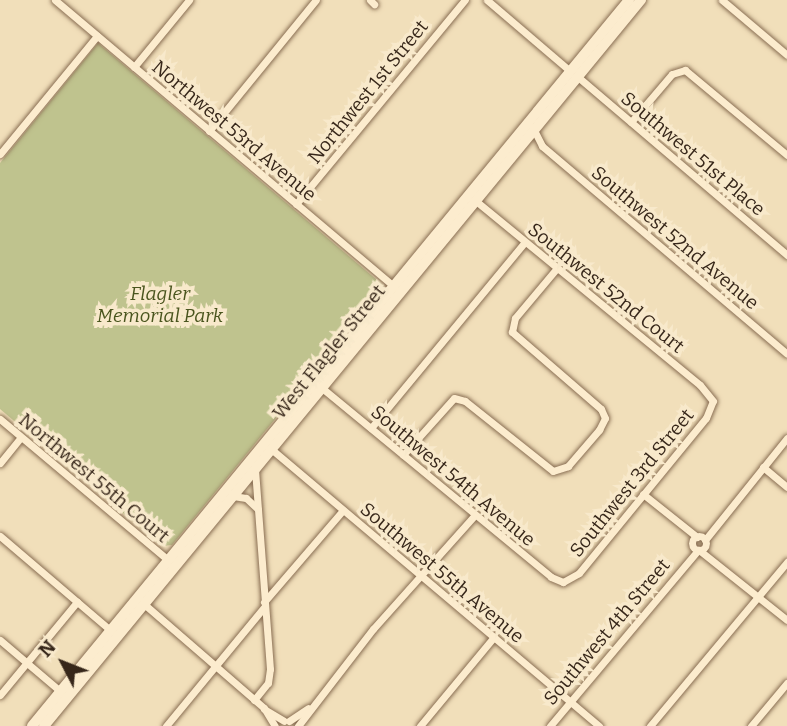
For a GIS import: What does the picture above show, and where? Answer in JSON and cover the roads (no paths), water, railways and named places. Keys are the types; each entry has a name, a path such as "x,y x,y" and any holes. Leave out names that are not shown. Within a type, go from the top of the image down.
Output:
{"main road":[{"name":"West Flagler Street","path":"44,726 233,496 254,470 268,446 397,289 476,201 565,93 574,74 629,0"},
{"name":"West Flagler Street","path":"32,726 256,453 268,446 322,388 345,353 387,309 405,273 486,174 641,0"},
{"path":"476,201 486,174"},
{"path":"254,470 256,453"},
{"path":"144,604 147,586"},
{"path":"107,650 110,630"}],"street":[{"path":"134,67 189,0"},
{"path":"209,131 316,0"},
{"name":"Northwest 1st Street","path":"296,205 465,0"},
{"name":"Southwest 51st Place","path":"487,0 787,255"},
{"path":"722,0 787,55"},
{"name":"Northwest 53rd Avenue","path":"59,1 397,289"},
{"path":"0,154 97,36"},
{"path":"631,122 669,77 681,69 787,155"},
{"name":"Southwest 52nd Avenue","path":"534,130 542,146 787,354"},
{"name":"Southwest 52nd Avenue","path":"525,141 542,146"},
{"name":"Southwest 52nd Court","path":"476,201 700,385 713,401"},
{"path":"370,428 525,242"},
{"path":"403,455 454,398 465,401 545,468 559,471 599,430 605,415 518,340 512,330 515,318 557,268"},
{"name":"Southwest 54th Avenue","path":"322,388 551,577 568,581"},
{"name":"Southwest 3rd Street","path":"568,581 706,418 713,401"},
{"name":"Northwest 55th Court","path":"0,419 168,560"},
{"path":"0,463 22,438"},
{"name":"Southwest 4th Street","path":"550,726 787,438"},
{"name":"Southwest 55th Avenue","path":"268,446 599,726"},
{"path":"764,467 787,487"},
{"path":"254,470 270,675 254,700"},
{"path":"643,494 787,620"},
{"path":"233,496 246,498 258,509"},
{"path":"166,726 343,510"},
{"path":"264,708 276,726 292,723 308,708 475,515"},
{"path":"0,536 110,630"},
{"path":"650,726 787,562"},
{"path":"0,695 77,602"},
{"path":"144,604 254,700 292,723"},
{"path":"421,726 494,638"},
{"path":"0,639 60,691"},
{"path":"751,726 787,683"}],"park label":[{"name":"Flagler Memorial Park","path":"160,305"}]}
